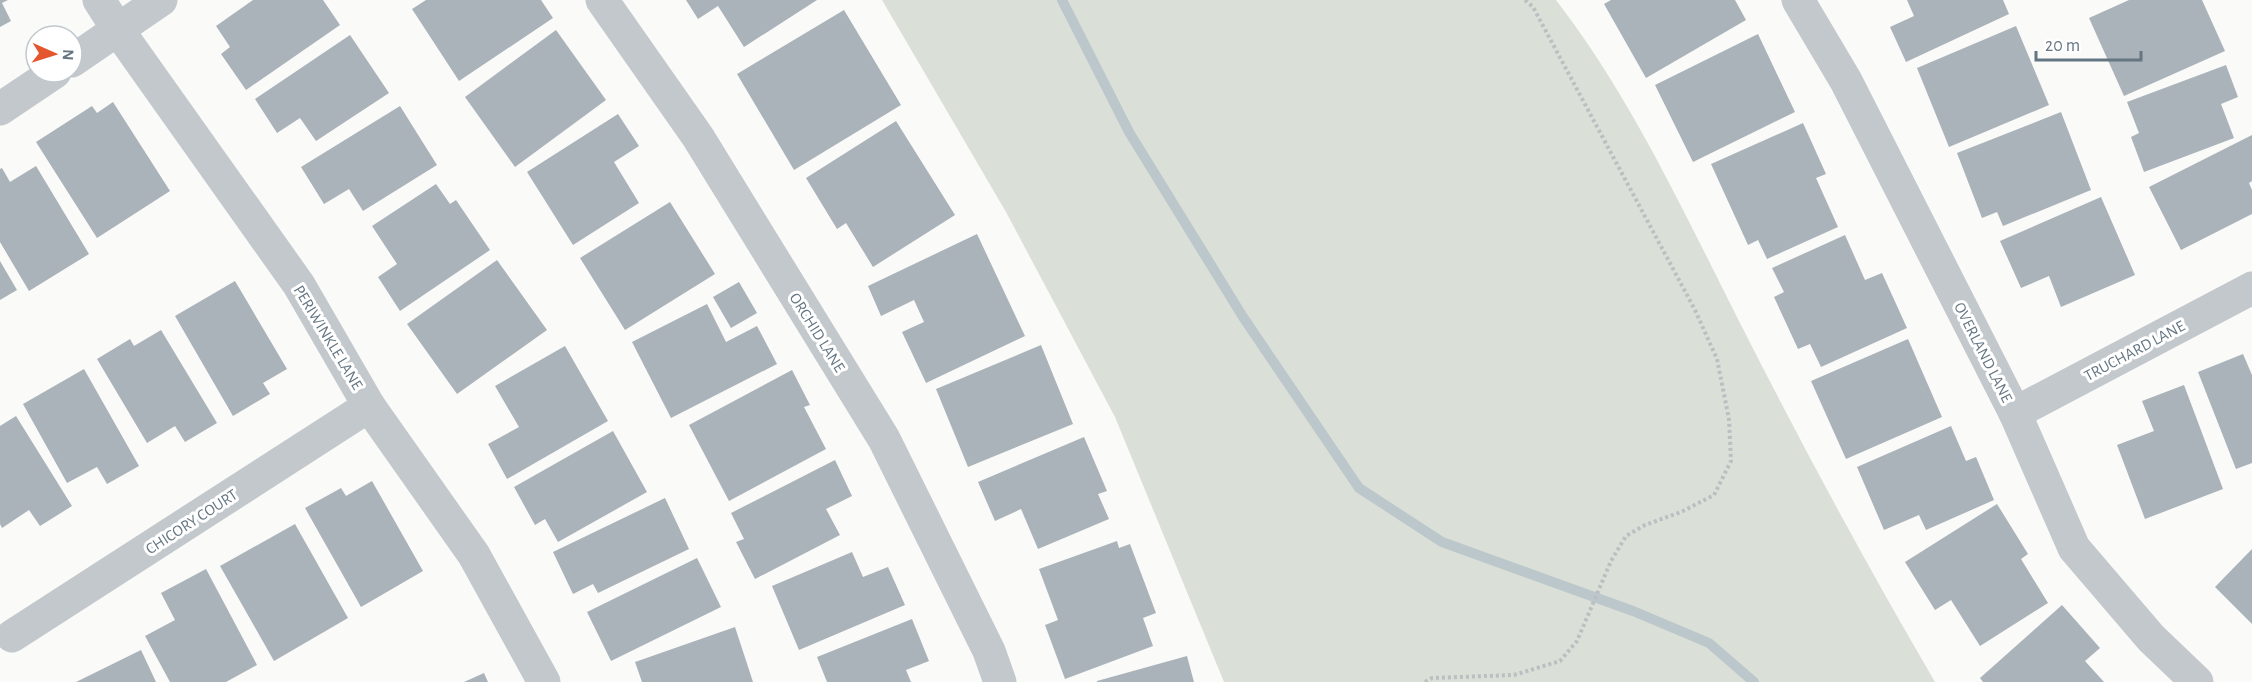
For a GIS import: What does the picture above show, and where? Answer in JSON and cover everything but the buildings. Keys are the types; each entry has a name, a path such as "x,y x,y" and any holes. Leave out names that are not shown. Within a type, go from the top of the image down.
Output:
{"street":[{"name":"PERIWINKLE LANE","path":"99,0 298,285 369,406 474,555 544,682"},
{"path":"84,53 161,0"},
{"name":"ORCHID LANE","path":"602,0 698,137 884,439 989,651 1000,682"},
{"name":"OVERLAND LANE","path":"1798,0 1846,81 2015,413 2074,549 2151,638 2197,682"},
{"path":"0,109 37,84"},
{"name":"TRUCHARD LANE","path":"2015,413 2252,288"},
{"name":"CHICORY COURT","path":"12,636 369,406"}],"path":[{"path":"1425,682 1432,678 1514,675 1560,661 1576,641 1611,561 1626,536 1645,525 1681,512 1714,495 1731,462 1729,419 1717,359 1695,310 1533,7 1525,0"}],"shaded area":[{"path":"882,0 1556,0 1584,38 1634,118 1812,461 1935,682 1224,682 1115,417 1006,212"}],"waterway":[{"path":"1062,0 1129,132 1243,317 1359,488 1442,542 1633,611 1709,643 1754,682"}]}
